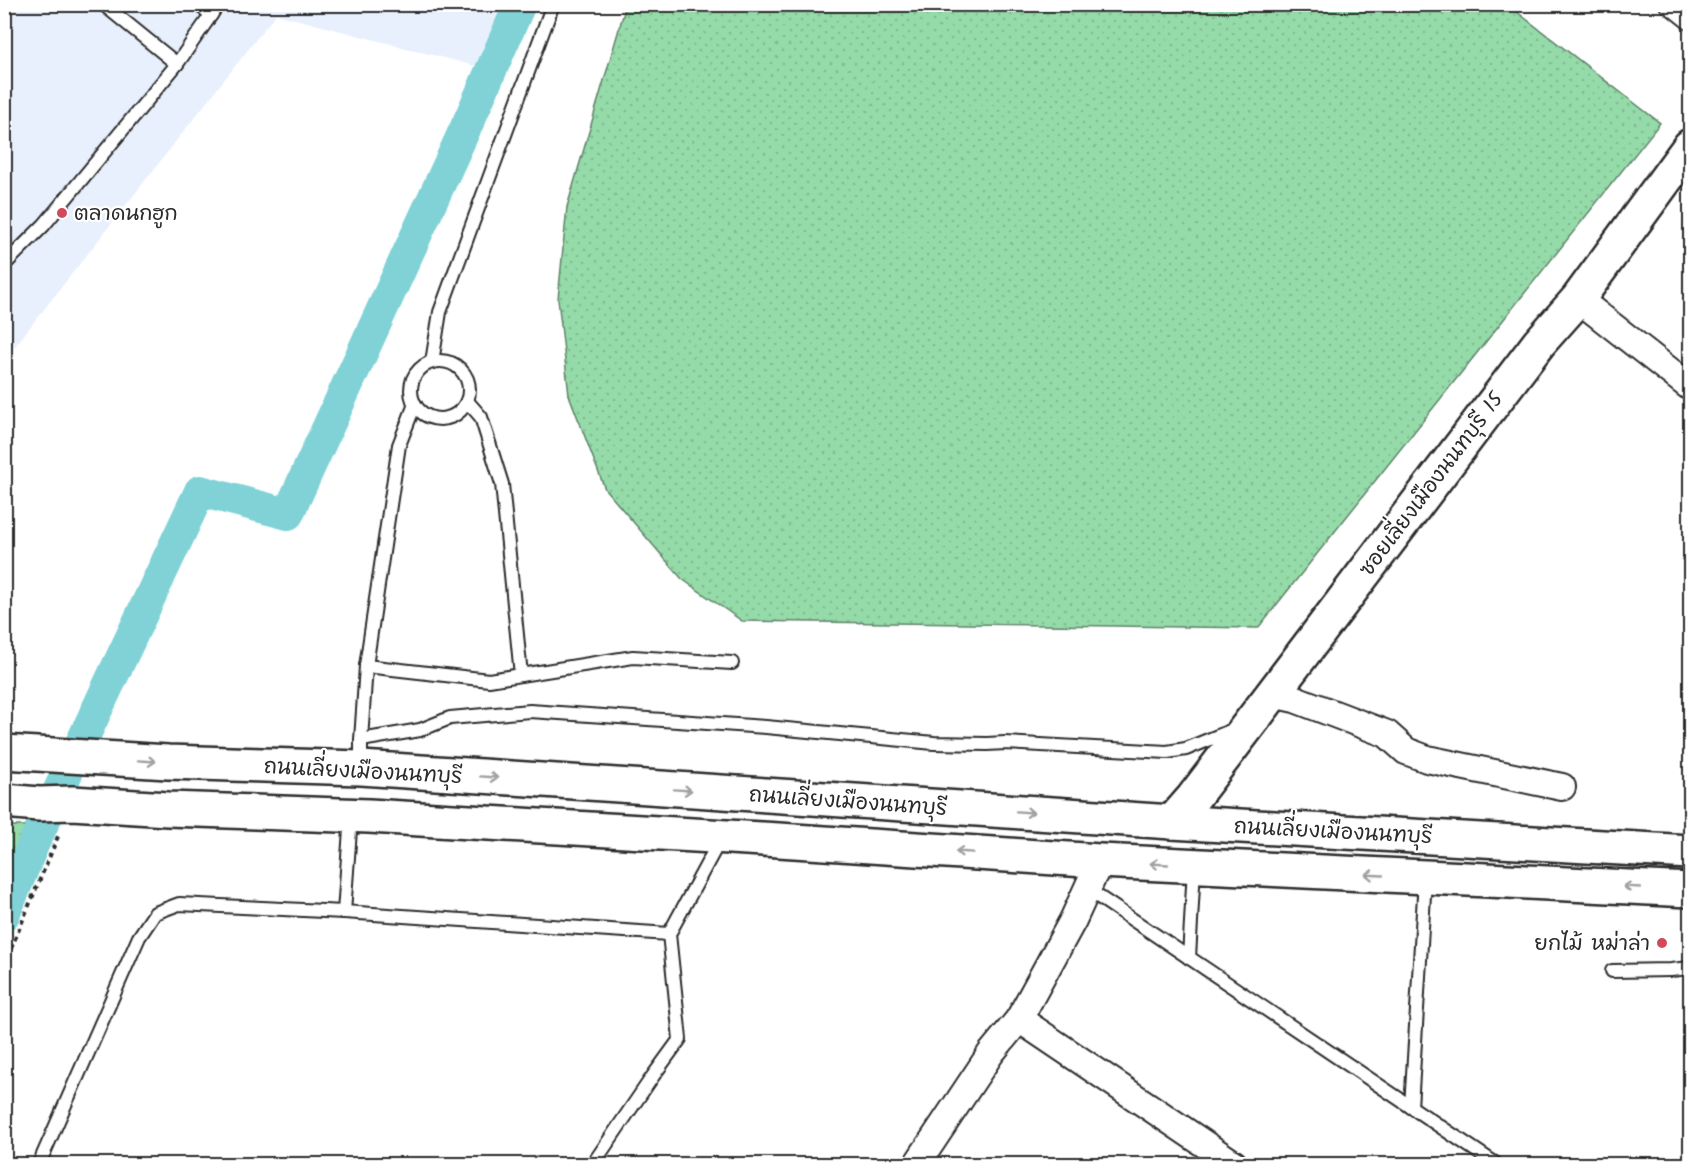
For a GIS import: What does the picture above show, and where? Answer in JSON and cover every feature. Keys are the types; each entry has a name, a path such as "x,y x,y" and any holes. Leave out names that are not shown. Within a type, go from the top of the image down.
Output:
{"main road":[{"name":"ซอยเลี่ยงเมืองนนทบุรี 15","path":"1172,822 1193,798 1539,343 1578,299 1690,146"},
{"name":"ถนนเลี่ยงเมืองนนทบุรี","path":"4,752 168,762 361,754 1172,822 1690,852"},
{"name":"ถนนเลี่ยงเมืองนนทบุรี","path":"4,801 352,815 722,837 1093,875 1194,866 1690,890"}],"street":[{"path":"1578,299 1690,387"},
{"path":"1272,694 1295,699 1387,734 1406,751 1426,759 1562,787"},
{"path":"917,1164 991,1053 1019,1019 1073,920 1093,875"},
{"path":"1019,1019 1234,1164"}],"lane":[{"path":"104,4 177,64"},
{"path":"4,265 44,225 177,64 214,10 199,4"},
{"path":"432,362 440,312 553,4"},
{"path":"1665,4 1690,24"},
{"path":"432,362 445,362 457,367 466,376 469,389 467,401 459,412 448,418 435,419 423,414 415,404 411,392 414,379 421,369 432,362"},
{"path":"467,401 481,417 502,484 521,675"},
{"path":"415,404 399,444 366,666 361,754 450,718 530,711 766,727 934,743 1005,743 1167,752 1186,749 1251,722"},
{"path":"366,666 489,680 633,657 732,663"},
{"path":"344,912 352,815"},
{"path":"593,1164 680,1039 669,934 722,837"},
{"path":"1189,958 1194,866"},
{"path":"1093,875 1189,958 1496,1164"},
{"path":"1411,1107 1426,877"},
{"path":"39,1164 139,937 155,913 179,904 344,912 669,934"},
{"path":"1612,971 1690,968"}],"path":[{"path":"4,965 58,804"}],"shaded area":[{"name":"ตลาดนกฮูก","path":"5,5 502,5 475,66 276,14 5,359"}],"green space":[{"path":"626,5 1508,5 1660,123 1258,628 742,621 682,579 605,489 569,395 558,299 567,207"},
{"path":"4,826 26,826 5,878"}],"waterway":[{"path":"4,915 33,845 200,491 288,514 520,4"}],"place":[{"name":"ตลาดนกฮูก","path":"62,213"},
{"name":"ยกไม้ หม่าล่า","path":"1662,943"}]}
